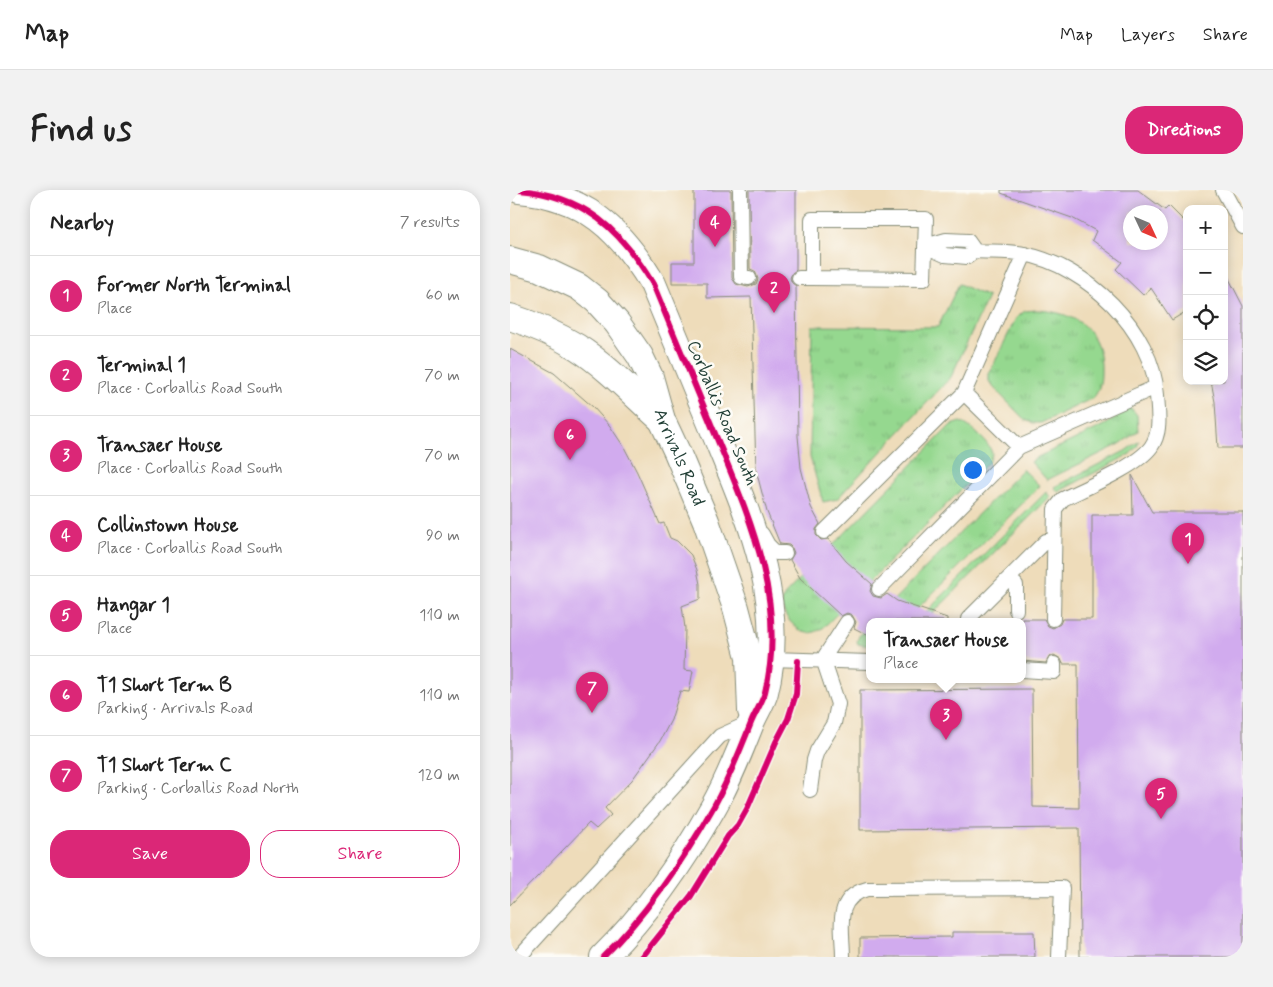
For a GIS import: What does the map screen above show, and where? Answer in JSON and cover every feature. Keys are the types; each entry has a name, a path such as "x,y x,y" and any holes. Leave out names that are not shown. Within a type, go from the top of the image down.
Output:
{"street":[{"name":"Corballis Road South","path":"519,190 553,196 590,214 606,224 622,239 640,261 653,284 743,501 761,553 768,586 771,635 765,694 737,761 685,856 648,907 602,957"},
{"name":"Arrivals Road","path":"510,260 539,268 579,287 597,301 617,323 640,356 650,377 662,420 706,521 736,608 749,657 752,722"},
{"path":"510,317 577,347 662,420"}],"lane":[{"path":"740,190 741,277 749,278"},
{"path":"1223,190 1243,227"},
{"path":"812,219 926,219 925,246 924,279 806,278 812,219"},
{"path":"925,246 945,255 967,256 975,251 1025,254 1051,262 1077,274 1100,292 1122,315 1142,344 1152,368 1156,387 1159,429 1151,446 1138,460 1063,499 1055,509 1053,619"},
{"path":"824,532 964,393 1025,254"},
{"path":"879,589 1018,447 1156,387"},
{"path":"964,393 1018,447"},
{"path":"743,501 768,545 776,553 785,553"},
{"path":"969,618 1046,541 1054,542"},
{"path":"1009,578 1016,585 1016,610"},
{"path":"823,659 847,622"},
{"path":"770,659 798,661 823,659 866,662"},
{"path":"810,790 814,760 817,751 834,723 838,704 823,659"},
{"path":"1026,670 1054,672 1054,664"},
{"path":"519,957 720,736 752,722"},
{"path":"843,957 842,913 850,896 857,892 867,889 1062,888 1059,957"}],"green space":[{"path":"959,284 988,297 951,377 837,499 823,502 810,457 812,326 938,327"},
{"path":"1037,310 1064,315 1075,319 1084,326 1092,335 1097,345 1101,376 1098,390 1093,398 1041,423 1033,423 1025,420 993,387 989,381 989,374 1016,318 1025,311"},
{"path":"1126,408 1131,408 1137,415 1138,431 1120,444 1047,480 1031,462 1107,424"},
{"path":"960,422 974,431 988,445 992,454 989,462 823,628 816,632 808,633 799,630 787,618 783,608 782,601 786,593 951,425"},
{"path":"1139,441 1137,447 1130,454 1058,492 1054,487 1125,451"},
{"path":"1023,469 1040,486 908,618 876,618"},
{"path":"1046,492 1050,497 928,618 920,618"},
{"path":"866,629 866,645 858,644 857,641 860,634"}],"building":[{"path":"694,190 731,190 732,278 736,284 748,287 756,284 758,279 755,271 750,269 749,190 796,190 796,270 790,278 796,286 798,436 801,468 811,507 820,524 816,529 816,535 821,540 828,539 846,561 872,584 870,591 873,596 881,598 887,594 897,601 947,618 866,618 866,634 854,628 856,622 852,615 847,613 841,616 800,578 790,560 794,553 792,548 789,545 780,544 767,512 756,470 751,297 707,298 707,283 672,283 672,262 694,262"},
{"path":"1001,190 1138,190 1158,205 1123,205 1123,250 1168,250 1169,206 1183,220 1183,313 1172,320 1151,288 1143,295 1116,269 1122,262 1092,240 1096,231 1072,218 1001,193"},
{"path":"1228,277 1243,306 1243,448 1218,448 1215,402 1212,385 1228,385"},
{"path":"510,349 554,373 593,407 610,426 637,472 660,524 664,523 670,538 677,541 691,555 700,584 700,599 682,606 685,628 684,670 693,671 689,692 680,691 671,720 660,741 632,780 605,808 611,815 596,829 589,823 510,905"},
{"path":"1132,475 1152,512 1243,512 1243,957 1080,957 1079,828 860,830 860,690 1032,689 1033,807 1079,808 1078,664 1063,664 1061,659 1054,655 1049,657 1046,663 1026,661 1026,619 1044,619 1048,626 1053,628 1060,624 1062,619 1092,619 1092,515 1133,515"},
{"path":"952,932 1034,932 1035,957 860,957 860,938 952,937"}],"cycle path":[{"path":"519,190 563,199 582,208 598,219 614,232 627,247 653,284 753,532 762,564 772,627 771,659 765,692 719,796 664,886 635,923 603,957"},
{"path":"642,957 691,896 747,809 788,719 796,694 798,661"}],"place":[{"name":"Collinstown House","path":"715,247"},
{"name":"Terminal 1","path":"774,313"},
{"name":"T1 Short Term B","path":"570,460"},
{"name":"Former North Terminal","path":"1188,564"},
{"name":"T1 Short Term C","path":"592,713"},
{"name":"Transaer House","path":"946,740"},
{"name":"Hangar 1","path":"1161,819"}]}
